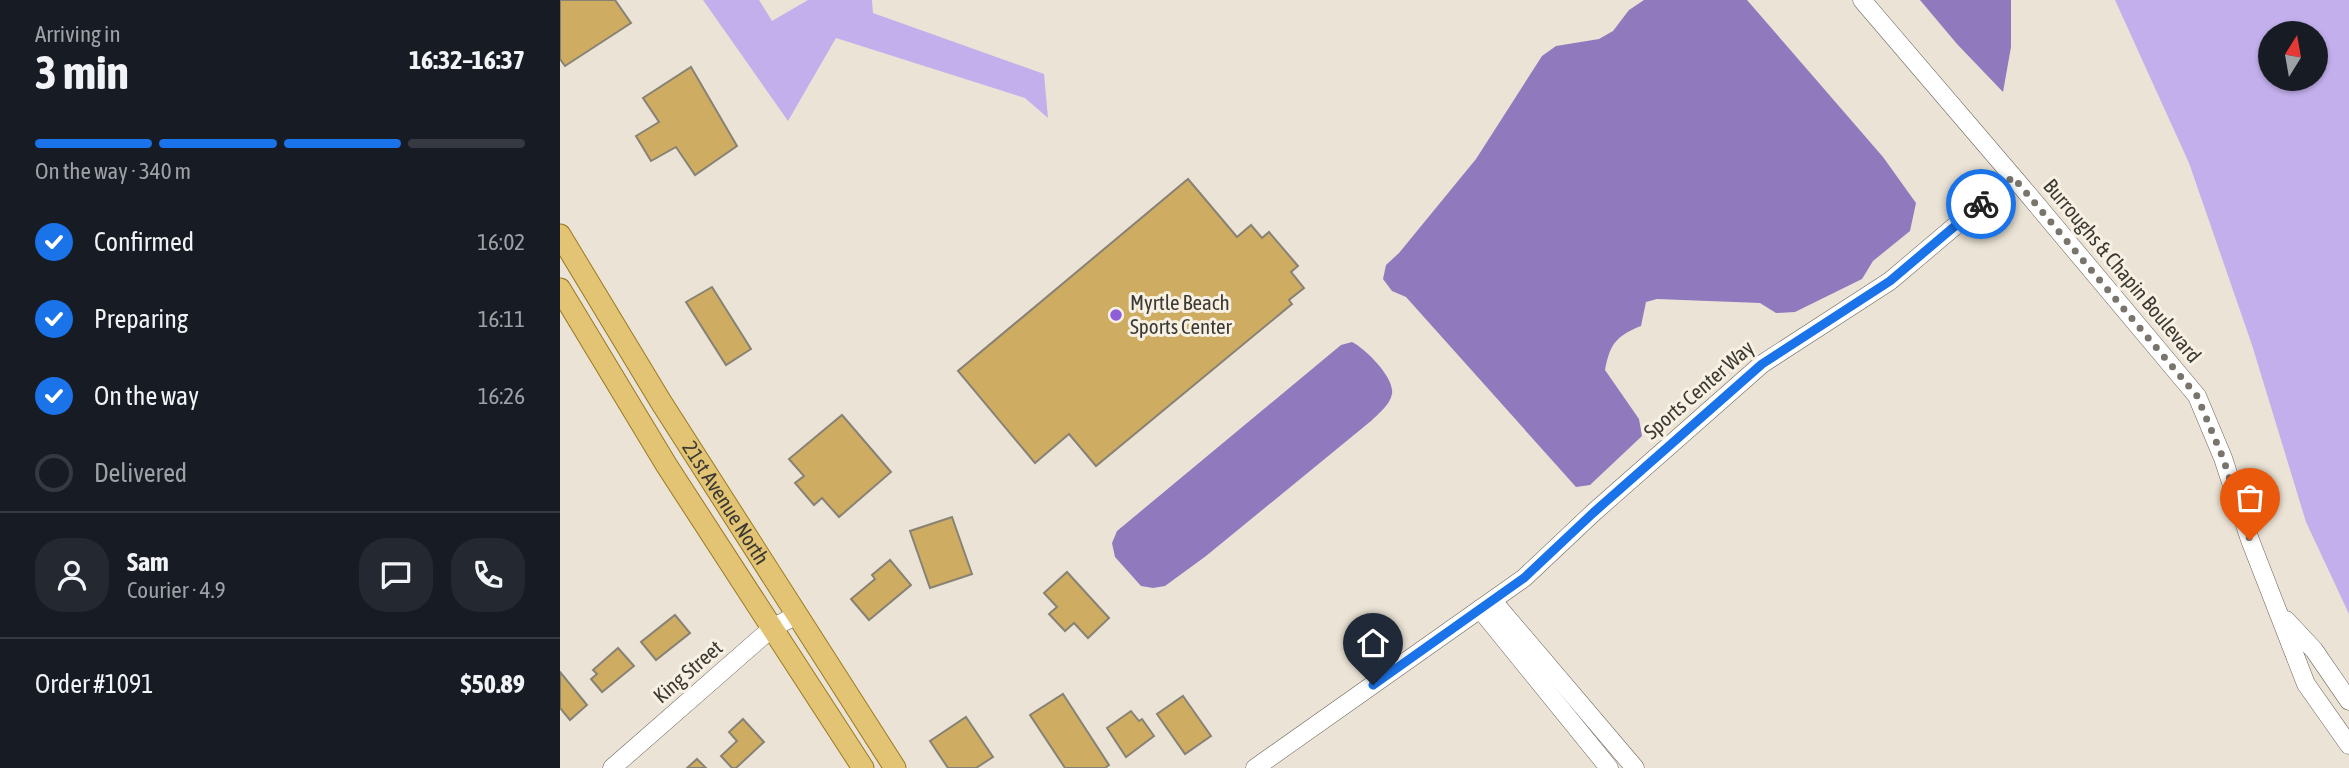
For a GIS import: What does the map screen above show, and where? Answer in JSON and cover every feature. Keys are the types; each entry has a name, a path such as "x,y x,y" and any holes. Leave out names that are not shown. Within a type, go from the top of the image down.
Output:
{"main road":[{"name":"21st Avenue North","path":"560,235 661,402 895,768"},
{"name":"21st Avenue North","path":"560,289 667,466 863,768"}],"street":[{"name":"Burroughs & Chapin Boulevard","path":"1862,0 2197,396 2223,458 2250,540 2306,684 2349,745"},
{"name":"Sports Center Way","path":"1255,768 1524,578 1593,513 1762,364 1890,281 2013,177"},
{"path":"1487,605 1609,768"},
{"path":"1487,605 1635,768"},
{"name":"Burroughs & Chapin Boulevard","path":"2279,612 2314,650 2349,701"},
{"name":"King Street","path":"612,768 772,628 797,615"},
{"path":"834,724 857,709"}],"shaded area":[{"path":"703,0 759,0 772,21 808,0 872,0 873,13 1044,74 1048,118 1025,98 836,38 788,121"},
{"path":"1644,0 1747,0 1883,157 1916,203 1910,231 1873,261 1862,279 1795,312 1776,313 1760,303 1657,299 1646,302 1641,326 1620,337 1612,347 1605,370 1639,419 1642,436 1590,485 1576,487 1406,297 1392,291 1383,279 1386,265 1399,253 1476,159 1542,56 1556,46 1599,39 1613,31 1629,10"},
{"path":"1920,0 2011,0 2011,47 2003,92 1957,44"},
{"path":"2115,0 2349,0 2349,614 2306,522 2252,345 2189,163"},
{"path":"1352,342 1372,357 1389,380 1392,394 1383,409 1206,556 1165,586 1141,586 1115,557 1112,543 1117,531 1341,345"}],"building":[{"path":"560,0 615,0 631,23 565,66 560,59"},
{"path":"691,67 737,146 695,175 676,147 651,161 636,136 659,122 643,98"},
{"name":"Myrtle Beach Sports Center","path":"1188,179 1237,237 1251,225 1262,238 1269,232 1298,266 1291,272 1304,288 1289,300 1292,304 1096,466 1069,434 1035,463 958,371"},
{"path":"712,287 751,349 726,365 686,302"},
{"path":"842,415 891,472 839,517 822,498 814,505 795,483 804,476 789,459"},
{"path":"952,517 972,574 930,588 910,531"},
{"path":"890,560 911,585 869,620 851,599 875,579 872,575"},
{"path":"1067,572 1109,618 1088,638 1074,623 1065,631 1049,614 1057,607 1044,593"},
{"path":"675,615 690,633 656,660 641,642"},
{"path":"618,648 634,666 602,692 591,679 597,674 593,670"},
{"path":"560,672 587,705 570,720 560,708"},
{"path":"1063,694 1109,765 1105,768 1065,768 1030,715"},
{"path":"1183,696 1211,736 1185,754 1157,714"},
{"path":"1131,711 1139,721 1142,719 1154,736 1126,757 1107,728"},
{"path":"966,717 993,757 976,768 948,768 930,741"},
{"path":"743,719 764,742 736,768 732,768 721,756 737,741 729,732"},
{"path":"697,759 706,768 687,768"}],"way so far":[{"path":"1981,204 2013,177 2197,396 2223,458 2250,540"}],"place":[{"name":"Myrtle Beach Sports Center","path":"1116,315"}],"route":[{"path":"1373,685 1524,578 1593,513 1762,364 1890,281 1981,204"}]}
